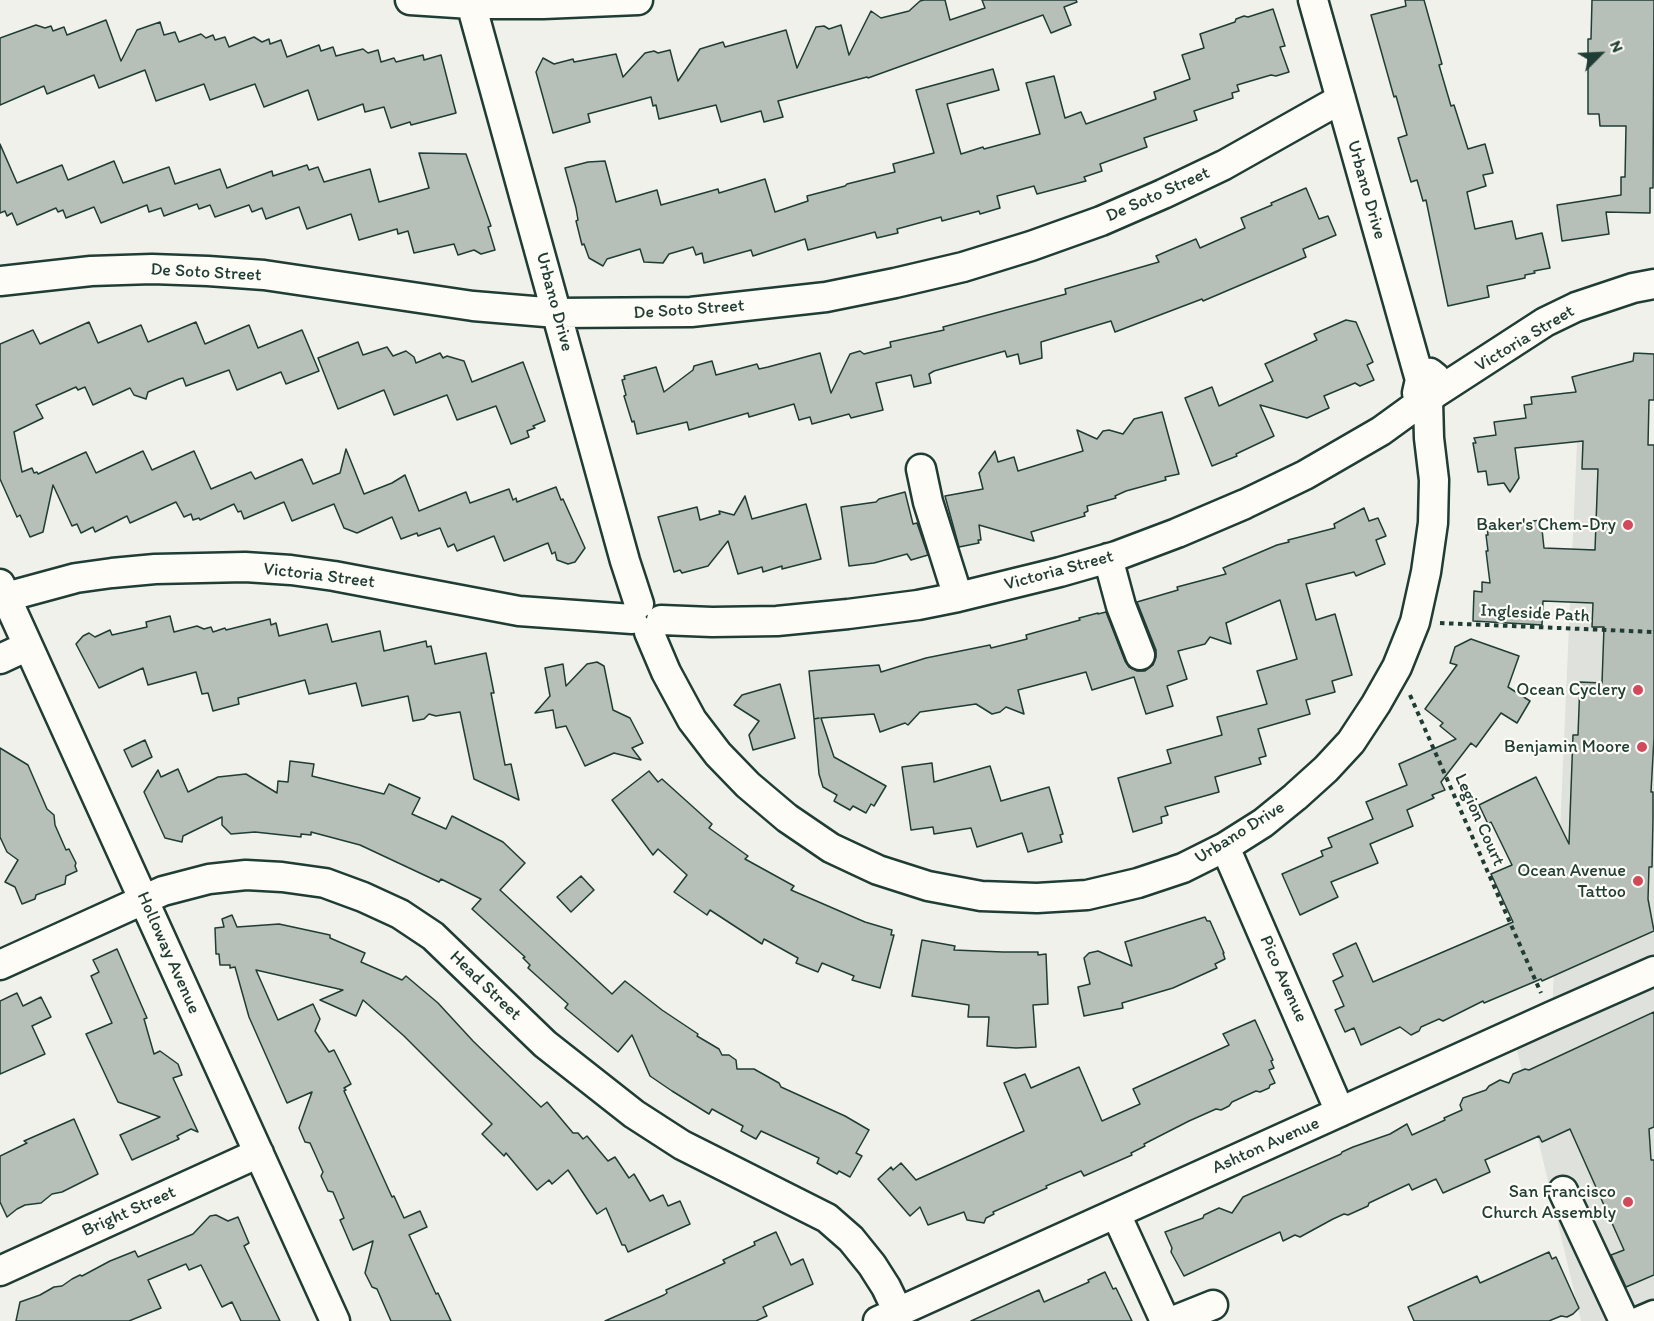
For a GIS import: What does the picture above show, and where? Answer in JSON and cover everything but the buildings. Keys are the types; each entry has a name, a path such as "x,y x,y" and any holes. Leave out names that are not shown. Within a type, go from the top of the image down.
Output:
{"street":[{"path":"410,0 590,3 638,0"},
{"name":"Urbano Drive","path":"470,2 625,561 666,672 692,720 718,754 748,785 787,818 831,848 878,870 928,886 981,896 1047,898 1087,895 1138,884 1183,868 1225,847 1263,823 1326,769 1351,742 1397,667 1415,622 1426,572 1433,523 1434,480 1426,394 1313,0"},
{"name":"De Soto Street","path":"0,281 91,271 207,271 264,275 473,306 557,314 690,312 826,297 963,267 1051,239 1163,194 1224,165 1341,99"},
{"name":"Victoria Street","path":"3,591 112,573 155,569 245,567 334,576 519,611 645,619 777,621 872,611 958,597 1050,575 1108,558 1196,525 1305,475 1381,431 1426,394 1545,322 1576,307 1633,288 1654,284"},
{"path":"921,470 928,502 958,597"},
{"path":"1108,558 1121,606 1140,655"},
{"name":"Holloway Avenue","path":"3,591 335,1321"},
{"path":"0,659 28,646"},
{"name":"Pico Avenue","path":"1225,847 1340,1112"},
{"name":"Head Street","path":"0,965 163,891 209,879 246,875 282,877 325,883 363,897 400,914 433,936 545,1044 634,1114 702,1156 827,1218 851,1239 886,1287 888,1317"},
{"name":"Ashton Avenue","path":"888,1317 1654,971"},
{"name":"Bright Street","path":"0,1271 259,1153"},
{"path":"1563,1191 1624,1321"},
{"path":"1116,1214 1165,1321"},
{"path":"1173,1321 1213,1305"},
{"path":"1640,1321 1654,1315"}],"path":[{"name":"Ingleside Path","path":"1415,622 1654,632"},
{"name":"Legion Court","path":"1397,667 1552,1016"}],"shaded area":[{"path":"1577,442 1654,445 1654,1321 1581,1321 1513,1033 1552,1015"}],"place":[{"name":"Baker's Chem-Dry","path":"1628,525"},
{"name":"Ocean Cyclery","path":"1638,690"},
{"name":"Benjamin Moore","path":"1642,747"},
{"name":"Ocean Avenue Tattoo","path":"1638,881"},
{"name":"San Francisco Church Assembly","path":"1628,1202"}]}
